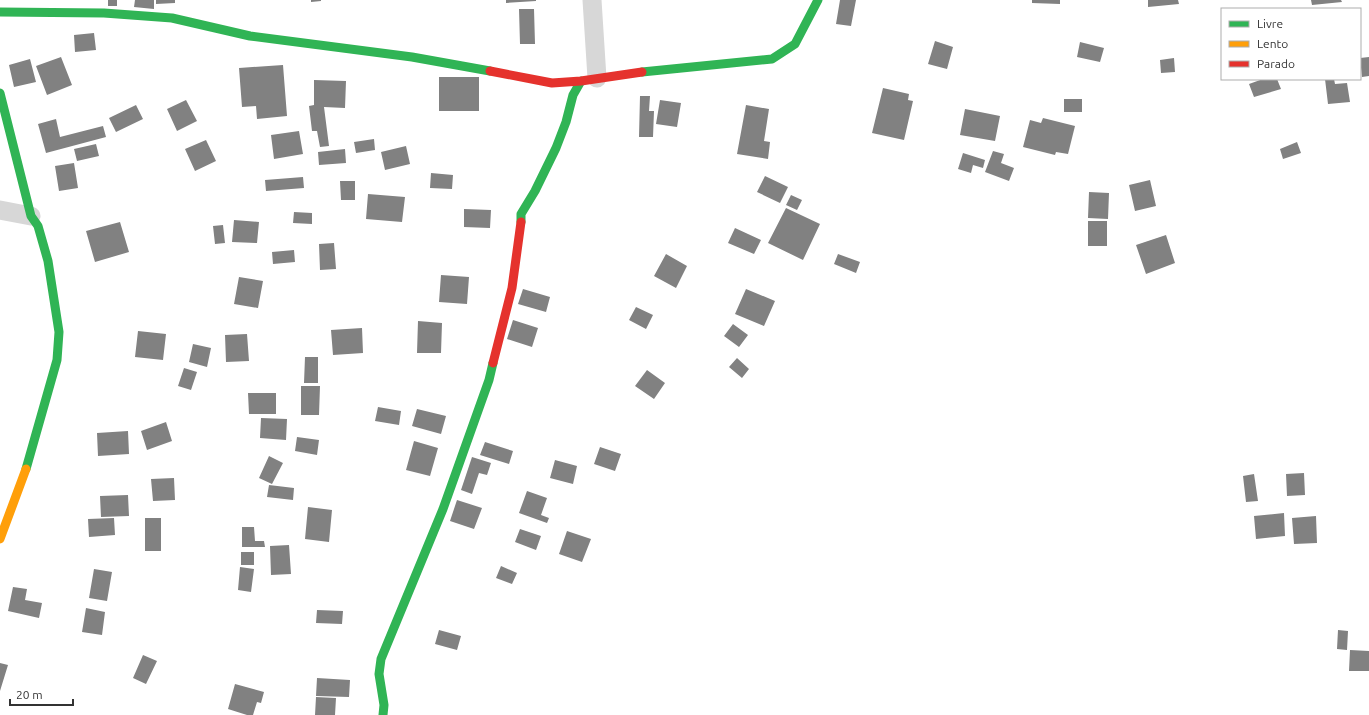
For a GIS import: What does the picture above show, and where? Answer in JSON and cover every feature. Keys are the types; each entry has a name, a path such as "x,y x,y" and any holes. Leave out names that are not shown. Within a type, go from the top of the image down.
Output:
{"street":[{"path":"383,715 384,705 379,674 380,659 443,509 489,380 512,288 521,214 535,191 556,148 566,122 573,95 589,79 592,0"},
{"path":"0,12 104,6 172,18 250,36 412,58 552,83 722,62 772,59 795,44 818,0"},
{"path":"0,93 31,216 38,226 48,261 59,332 57,360 24,477 0,539"},
{"path":"0,210 31,216"}],"building":[{"path":"108,0 117,0 117,6 108,6"},
{"path":"135,0 154,0 154,9 134,7"},
{"path":"156,0 175,0 175,3 156,4"},
{"path":"311,0 321,0 321,1 311,2"},
{"path":"506,0 536,0 536,1 506,3"},
{"path":"840,0 856,0 851,26 836,24"},
{"path":"1032,0 1060,0 1060,4 1032,3"},
{"path":"1148,0 1178,0 1179,4 1148,7"},
{"path":"1311,0 1341,0 1342,2 1312,5"},
{"path":"519,9 534,9 535,44 520,44"},
{"path":"94,33 96,50 75,52 74,35"},
{"path":"935,41 953,47 947,69 928,64"},
{"path":"1080,42 1104,48 1100,62 1077,57"},
{"path":"61,57 72,85 47,95 36,66"},
{"path":"1369,57 1369,76 1362,77 1361,58"},
{"path":"1174,58 1175,72 1161,73 1160,60"},
{"path":"30,59 36,82 14,87 9,65"},
{"path":"283,65 287,116 257,119 256,106 242,107 239,68"},
{"path":"439,77 479,77 479,111 439,111"},
{"path":"314,80 346,81 345,108 324,107 329,146 320,147 317,131 312,131 309,106 314,105"},
{"path":"1260,80 1277,80 1281,89 1254,97 1249,84"},
{"path":"1325,80 1334,80 1335,84 1347,83 1350,102 1328,104"},
{"path":"883,88 909,94 908,100 913,101 904,140 872,133"},
{"path":"640,96 650,96 649,111 654,111 653,137 639,137"},
{"path":"1064,99 1082,99 1082,112 1064,112"},
{"path":"186,100 197,121 177,131 167,109"},
{"path":"660,100 681,103 677,127 656,124"},
{"path":"136,105 143,119 116,132 109,118"},
{"path":"746,105 769,109 764,141 770,142 768,159 737,154"},
{"path":"965,109 1000,116 995,141 960,135"},
{"path":"1043,118 1075,126 1068,154 1056,152 1055,155 1023,147 1030,120 1041,123"},
{"path":"56,119 60,137 103,126 106,137 46,153 38,124"},
{"path":"299,131 303,154 274,159 271,135"},
{"path":"374,139 375,150 356,153 354,142"},
{"path":"206,140 216,161 195,171 185,149"},
{"path":"1297,142 1301,153 1283,159 1280,149"},
{"path":"96,144 99,156 77,161 74,149"},
{"path":"406,146 410,164 385,170 381,152"},
{"path":"345,149 346,163 319,165 318,152"},
{"path":"993,151 1004,154 1001,163 1014,168 1009,181 985,172"},
{"path":"963,153 985,160 983,168 973,165 971,173 958,169"},
{"path":"74,163 78,188 59,191 55,166"},
{"path":"431,173 453,175 452,189 430,188"},
{"path":"765,176 788,187 780,203 757,192"},
{"path":"303,177 304,188 266,191 265,180"},
{"path":"1150,180 1156,206 1135,211 1129,185"},
{"path":"340,181 355,181 355,200 341,200"},
{"path":"1089,192 1109,193 1108,219 1088,218"},
{"path":"368,194 405,197 402,222 366,219"},
{"path":"791,195 802,200 797,210 786,205"},
{"path":"786,208 820,224 803,260 768,243"},
{"path":"464,209 491,210 490,228 464,227"},
{"path":"294,212 312,213 312,224 293,223"},
{"path":"234,220 259,222 257,243 232,242"},
{"path":"1088,221 1107,221 1107,246 1088,246"},
{"path":"120,222 129,252 95,262 86,231"},
{"path":"223,225 225,243 215,244 213,226"},
{"path":"735,228 761,240 754,254 728,243"},
{"path":"1166,235 1175,263 1146,274 1136,245"},
{"path":"334,243 336,269 320,270 319,244"},
{"path":"294,250 295,262 273,264 272,252"},
{"path":"666,254 687,266 676,288 654,276"},
{"path":"838,254 860,262 856,273 834,264"},
{"path":"441,275 469,277 467,304 439,302"},
{"path":"239,277 263,281 258,308 234,304"},
{"path":"523,289 550,297 546,312 518,304"},
{"path":"746,289 775,301 764,326 735,314"},
{"path":"636,307 653,315 646,329 629,320"},
{"path":"513,320 538,328 532,347 507,339"},
{"path":"418,321 442,323 441,353 417,353"},
{"path":"733,324 748,335 739,347 724,336"},
{"path":"362,328 363,353 333,355 331,330"},
{"path":"138,331 166,334 163,360 135,357"},
{"path":"247,334 249,361 226,362 225,335"},
{"path":"193,344 211,348 207,367 189,362"},
{"path":"305,357 318,357 318,383 304,383"},
{"path":"737,358 749,369 742,378 729,367"},
{"path":"184,368 197,372 191,390 178,386"},
{"path":"647,370 665,383 654,399 635,386"},
{"path":"301,386 320,386 319,415 301,415"},
{"path":"248,393 276,393 276,414 249,414"},
{"path":"378,407 401,411 399,425 375,421"},
{"path":"417,409 446,416 441,434 412,426"},
{"path":"261,418 287,419 286,440 260,438"},
{"path":"166,422 172,441 147,450 141,431"},
{"path":"128,431 129,454 98,456 97,433"},
{"path":"297,437 319,440 317,455 295,451"},
{"path":"414,441 438,448 430,476 406,470"},
{"path":"485,442 513,451 509,464 480,455"},
{"path":"600,447 621,454 615,471 594,464"},
{"path":"269,456 283,463 272,484 259,478"},
{"path":"472,457 491,463 487,475 479,473 472,494 461,490"},
{"path":"555,460 577,466 573,484 550,478"},
{"path":"1304,473 1305,495 1287,496 1286,474"},
{"path":"1254,474 1258,501 1246,502 1243,476"},
{"path":"174,478 175,500 153,501 151,479"},
{"path":"269,485 294,488 293,500 267,497"},
{"path":"527,491 547,498 541,515 549,518 547,523 519,513"},
{"path":"128,495 129,516 101,517 100,496"},
{"path":"457,500 482,508 474,529 450,521"},
{"path":"308,507 332,510 329,542 305,539"},
{"path":"1284,513 1285,536 1256,539 1254,516"},
{"path":"1316,516 1317,543 1294,544 1292,518"},
{"path":"114,518 115,535 89,537 88,519"},
{"path":"145,518 161,518 161,551 145,551"},
{"path":"242,527 254,527 255,541 264,541 265,547 242,547"},
{"path":"520,529 541,536 536,550 515,542"},
{"path":"567,531 591,539 582,562 559,554"},
{"path":"289,545 291,574 271,575 270,546"},
{"path":"241,552 254,552 254,565 241,565"},
{"path":"501,566 517,573 512,584 496,578"},
{"path":"240,567 254,569 251,592 238,590"},
{"path":"94,569 112,572 107,601 89,598"},
{"path":"13,587 27,589 25,600 42,603 39,618 8,611"},
{"path":"86,608 105,612 102,635 82,632"},
{"path":"317,610 343,611 342,624 316,623"},
{"path":"439,630 461,636 457,650 435,644"},
{"path":"1338,630 1348,631 1347,650 1337,649"},
{"path":"1350,650 1369,651 1369,671 1349,671"},
{"path":"143,655 157,661 146,684 133,678"},
{"path":"0,663 8,665 0,691"},
{"path":"317,678 350,680 349,697 316,696"},
{"path":"235,684 264,692 261,703 257,702 253,715 247,715 228,709"},
{"path":"316,697 336,698 335,715 315,715"}],"traffic: fast":[{"path":"642,72 772,59 795,44 818,0"},
{"path":"0,12 104,13 172,18 250,36 412,57 490,71"},
{"path":"521,222 521,214 535,191 556,148 566,122 573,95 581,81"},
{"path":"0,93 31,216 38,226 48,261 59,332 57,360 26,469"},
{"path":"383,715 384,705 379,674 381,659 443,509 489,380 493,363"}],"traffic: slow":[{"path":"0,539 26,469"}],"traffic: jam":[{"path":"490,71 552,83 581,81 642,72"},
{"path":"493,363 512,288 521,222"}]}
